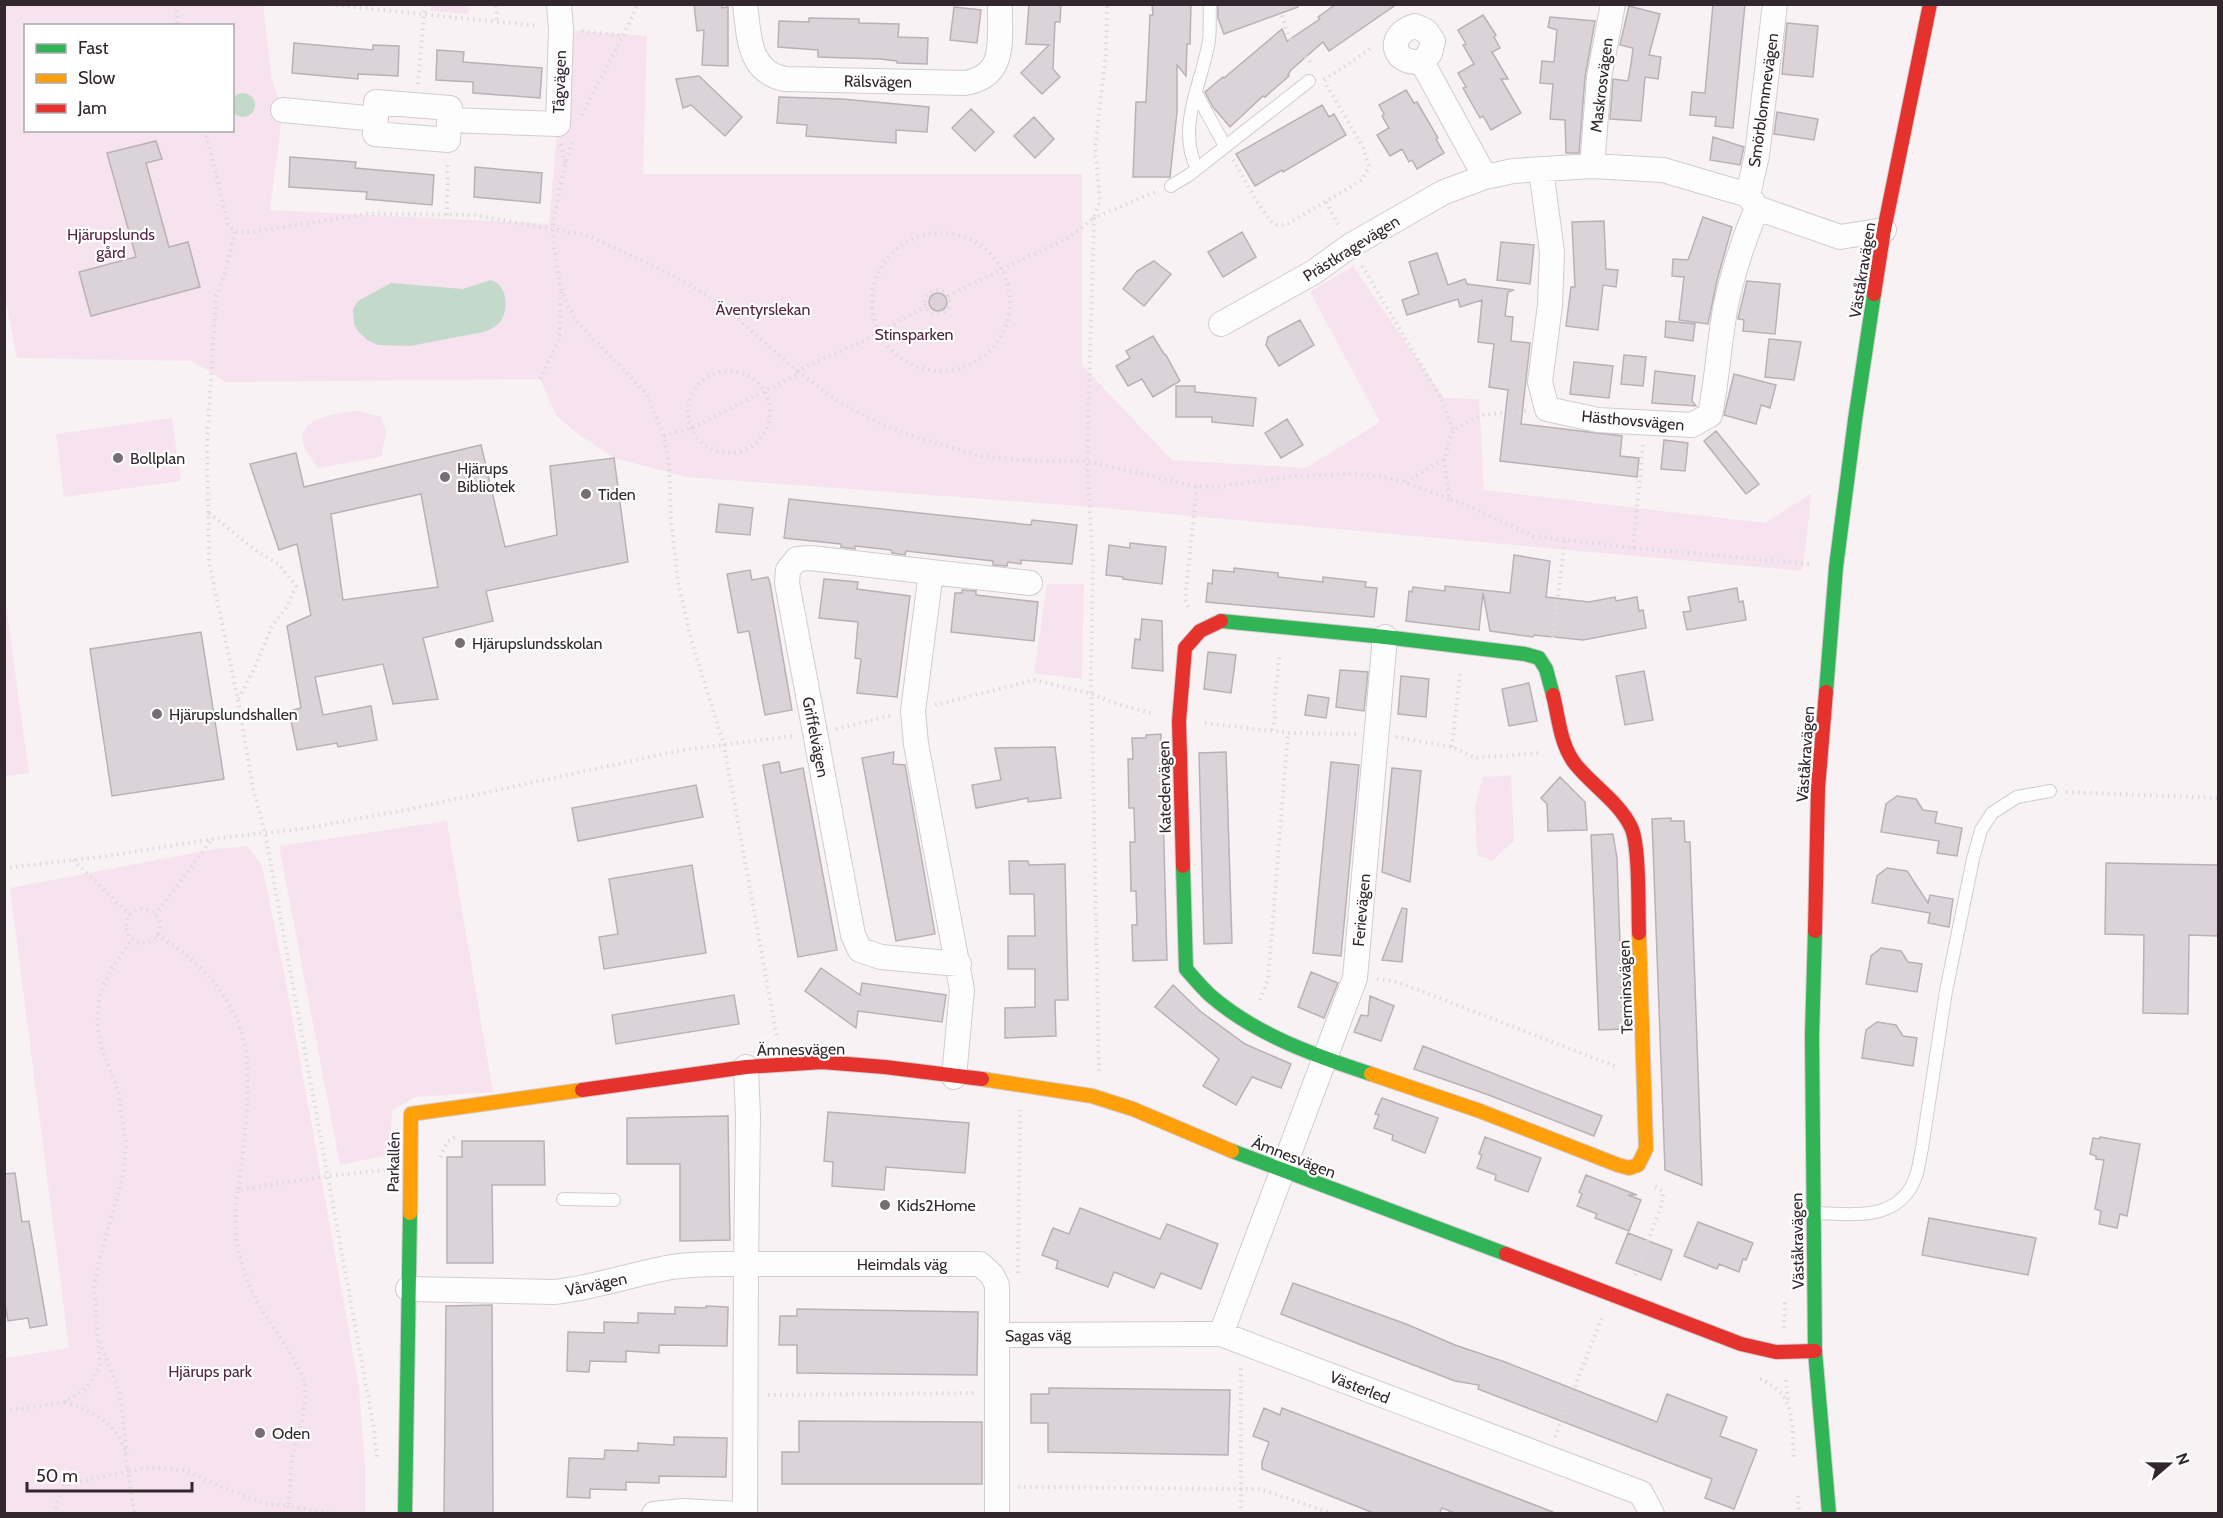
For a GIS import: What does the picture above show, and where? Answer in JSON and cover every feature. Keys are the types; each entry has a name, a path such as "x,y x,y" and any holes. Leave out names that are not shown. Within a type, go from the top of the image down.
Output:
{"street":[{"name":"Tågvägen","path":"376,119 375,134 558,124 561,29 559,4"},
{"name":"Rälsvägen","path":"746,4 750,41 755,57 762,68 773,77 964,82 977,81 995,66 999,53 1000,4"},
{"name":"Maskrosvägen","path":"1592,166 1599,78 1613,4"},
{"name":"Smörblommevägen","path":"1752,201 1775,4"},
{"name":"Väståkravägen","path":"1829,1514 1815,1351 1812,1026 1819,776 1836,567 1855,420 1884,230 1930,4"},
{"path":"1422,62 1485,177"},
{"path":"283,110 376,119 376,102 450,108 449,130"},
{"name":"Prästkragevägen","path":"1221,324 1314,272 1350,246 1444,192 1485,177 1513,171 1592,166 1663,170 1752,201 1840,237 1884,230"},
{"path":"1541,170 1552,252 1550,305 1540,382 1547,409"},
{"name":"Hästhovsvägen","path":"1547,409 1598,420 1692,425 1710,415 1718,375 1725,310 1752,201"},
{"name":"Griffelvägen","path":"959,964 881,957 860,950 853,935 787,583 788,570 797,559 811,558 1030,583"},
{"path":"932,572 913,711 916,744 931,829 963,990 954,1077"},
{"path":"1200,631 1221,621 1385,637 1525,654 1539,658"},
{"name":"Katedervägen","path":"1200,631 1185,648 1179,720 1186,969 1197,983 1250,1024 1325,1058"},
{"name":"Ferievägen","path":"1283,1170 1355,978 1385,637"},
{"name":"Terminsvägen","path":"1539,658 1546,669 1560,731 1567,751 1576,765 1620,811 1632,829 1636,856 1646,1149 1638,1165 1629,1168"},
{"path":"1325,1058 1462,1104 1629,1168"},
{"name":"Ämnesvägen","path":"746,1067 822,1062 885,1067 1042,1087 1092,1096 1133,1109 1283,1170 1715,1335 1764,1352 1793,1354 1815,1351"},
{"path":"745,1514 748,1117 746,1067"},
{"name":"Parkallén","path":"405,1514 411,1114 746,1067"},
{"path":"1221,1334 1283,1170"},
{"name":"Vårvägen","path":"408,1289 554,1292 578,1290 670,1267 694,1264 746,1264"},
{"name":"Heimdals väg","path":"746,1264 980,1264 992,1275 997,1286 997,1335"},
{"name":"Sagas väg","path":"997,1514 997,1335 1221,1334"},
{"name":"Västerled","path":"1221,1334 1641,1493 1652,1514"},
{"path":"654,1514 683,1511 738,1514"}],"lane":[{"path":"1197,169 1190,155 1189,130 1192,105 1209,45 1210,4"},
{"path":"1171,186 1197,169 1309,81"},
{"path":"1196,93 1225,146"},
{"path":"1814,1213 1883,1211 1900,1202 1916,1177 1954,947 1981,830 1992,813 2017,797 2050,791"},
{"path":"563,1199 614,1200"}],"path":[{"path":"177,4 178,24"},
{"path":"324,4 624,36"},
{"path":"416,105 425,4"},
{"path":"582,116 638,4"},
{"path":"1092,1096 1100,1059 1092,694 1093,565 1087,461 1094,218 1100,201 1095,148 1106,52 1107,4"},
{"path":"1279,4 1288,36 1317,70"},
{"path":"496,6 497,22"},
{"path":"1225,146 1263,210 1272,223 1277,225 1289,223 1362,180 1369,166 1363,147 1320,75"},
{"path":"447,215 449,130"},
{"path":"205,132 228,224 235,232 252,232 367,214 474,215 586,235 694,287 728,310 799,372 839,402 883,425 980,456 1034,461 1087,461 1197,486 1215,487 1324,473 1384,477 1405,482 1462,503 1533,536 1836,567"},
{"path":"540,379 559,340 560,284 553,230 565,164 574,135"},
{"path":"948,296 1071,237 1094,218 1171,186"},
{"path":"235,232 225,273 216,297 207,443 209,562 238,700 253,788 266,833 374,1429 377,1459"},
{"path":"930,233 952,233 973,240 991,254 1002,270 1009,295 1008,318 998,340 982,357 961,368 937,371 914,366 894,353 879,332 872,314 872,292 879,271 892,253 909,240 930,233"},
{"path":"1350,246 1441,398 1453,430 1444,459 1449,499"},
{"path":"560,284 576,321 646,393 664,436 669,463 671,517 678,582 693,646 724,745 781,1064"},
{"path":"941,290 948,296 948,307 942,312 931,312 926,306 927,297 932,291 941,290"},
{"path":"664,436 691,428 926,306"},
{"path":"727,370 740,371 752,377 765,391 771,411 768,426 761,438 751,447 737,453 723,453 699,440 691,428 688,415 689,402 698,384 714,373 727,370"},
{"path":"1453,430 1482,415 1547,409"},
{"path":"1633,548 1646,422"},
{"path":"1405,482 1444,459"},
{"path":"1197,486 1185,600 1200,631"},
{"path":"208,512 255,550 278,564 296,586 287,607 273,624 238,700"},
{"path":"1539,658 1553,638 1565,540"},
{"path":"1272,730 1275,720 1274,705 1282,628"},
{"path":"1452,747 1461,663 1460,646"},
{"path":"4,868 266,833 410,809 682,750 815,734 1034,680 1092,694 1117,704 1179,720 1288,733 1376,734 1452,747 1474,758 1567,751"},
{"path":"1250,1024 1268,979 1288,733"},
{"path":"2050,791 2218,798"},
{"path":"155,915 212,839"},
{"path":"73,860 130,915"},
{"path":"140,909 151,911 160,925 157,935 148,942 137,942 132,939 126,930 130,915 140,909"},
{"path":"157,935 177,946 220,989 242,1036 247,1060 246,1101 234,1212 240,1263 261,1309 303,1380 305,1395 292,1461 288,1514"},
{"path":"4,1411 65,1402 87,1388 100,1366 94,1287 124,1172 126,1143 118,1090 101,1047 97,1021 100,993 112,968 132,939"},
{"path":"1355,978 1398,982 1562,1047 1645,1076"},
{"path":"1011,1108 1031,1110"},
{"path":"438,1161 448,1141 465,1134"},
{"path":"238,1190 328,1176 409,1167"},
{"path":"1626,1300 1662,1204 1663,1192 1629,1168"},
{"path":"1547,1458 1602,1318"},
{"path":"98,1338 120,1394 126,1434 128,1471"},
{"path":"1240,1514 1241,1369 1244,1343"},
{"path":"768,1395 997,1392"},
{"path":"1784,1394 1789,1403 1795,1467"},
{"path":"65,1402 90,1410 122,1441 134,1514"},
{"path":"52,1514 63,1485 149,1468 186,1470 214,1484 267,1504 333,1514"},
{"path":"996,1487 1260,1489 1334,1514"},
{"path":"1797,1488 1799,1514"}],"green space":[{"name":"Stinsparken","path":"4,5 263,5 272,80 283,110 270,210 549,224 566,30 647,36 643,174 1082,174 1082,365 1172,460 1306,468 1380,422 1310,292 1353,266 1444,398 1479,399 1484,490 1765,523 1812,493 1802,571 1093,507 686,477 614,458 581,436 557,417 540,379 226,382 192,361 17,358 4,291"},
{"path":"431,5 469,5 469,14 430,11"},
{"path":"359,411 381,417 386,431 381,457 318,468 303,443 303,434 307,427 322,418"},
{"name":"Bollplan","path":"172,418 181,481 64,497 56,434"},
{"path":"1047,584 1084,584 1082,679 1034,673"},
{"path":"5,597 29,773 4,776"},
{"path":"1511,775 1514,841 1492,861 1477,855 1475,806 1483,777"},
{"path":"447,821 493,1092 415,1097 392,1111 390,1155 340,1165 279,846"},
{"name":"Hjärups park","path":"248,846 262,866 285,977 359,1387 365,1467 365,1513 5,1513 5,1358 69,1348 10,888 215,849"}],"shaded area":[{"path":"239,94 247,94 254,101 254,109 247,116 239,116 234,112 234,98"},
{"path":"491,280 497,283 504,292 506,305 503,317 498,324 483,332 410,346 378,345 367,340 354,324 353,309 358,301 391,283 463,289"}],"building":[{"path":"694,4 721,4 722,8 728,7 728,66 702,65 704,30 697,31"},
{"path":"1029,4 1061,4 1060,22 1055,22 1053,69 1060,77 1042,94 1021,73 1049,45 1026,44"},
{"path":"1152,4 1191,4 1190,44 1187,44 1186,76 1177,65 1177,112 1170,177 1133,177 1136,102 1146,102"},
{"path":"1218,4 1297,4 1298,7 1224,34 1218,18"},
{"path":"1336,4 1397,4 1329,51 1323,42 1291,70 1289,76 1265,97 1263,96 1230,127 1213,107 1205,92 1282,29 1287,41 1320,19 1318,17"},
{"path":"1713,4 1745,4 1733,128 1715,126 1716,117 1690,115 1692,92 1705,93"},
{"path":"1629,6 1660,14 1649,55 1661,57 1658,79 1645,77 1641,121 1610,119 1613,79 1628,81 1631,64 1633,48 1620,45"},
{"path":"954,7 981,10 977,43 950,40"},
{"path":"1483,15 1496,35 1494,37 1500,48 1492,52 1508,79 1501,79 1521,113 1491,130 1483,116 1480,118 1463,88 1466,87 1458,73 1474,64 1463,45 1466,44 1458,30"},
{"path":"1550,17 1595,21 1585,77 1579,153 1566,153 1565,120 1550,119 1553,84 1540,83 1542,61 1554,62 1557,30 1548,27"},
{"path":"809,18 859,19 859,23 899,24 898,37 928,38 927,64 897,63 897,61 880,59 818,57 818,50 778,47 779,21 809,22"},
{"path":"1787,23 1818,26 1813,77 1782,74"},
{"path":"294,43 373,50 373,45 399,46 398,76 358,74 358,79 292,73"},
{"path":"437,50 464,52 463,62 542,68 540,98 473,93 473,82 436,80"},
{"path":"699,76 742,117 725,136 691,105 683,108 676,79"},
{"path":"1406,90 1414,103 1417,102 1444,153 1417,169 1412,160 1409,162 1402,149 1390,156 1377,135 1389,128 1379,105"},
{"path":"779,97 842,99 929,107 927,132 896,130 896,143 806,136 807,125 777,123"},
{"path":"1322,105 1329,117 1334,114 1346,135 1255,186 1236,154"},
{"path":"971,109 994,132 975,151 952,128"},
{"path":"1777,112 1818,119 1814,140 1774,134"},
{"path":"1034,117 1054,139 1035,158 1014,136"},
{"path":"1713,137 1744,147 1740,165 1710,160"},
{"path":"156,141 162,159 146,163 169,247 188,242 200,287 91,316 79,272 136,257 107,153"},
{"path":"290,157 356,162 355,168 434,175 432,205 366,199 367,192 289,187"},
{"path":"475,167 542,173 540,203 474,197"},
{"path":"1703,217 1732,227 1717,280 1708,324 1679,320 1684,277 1672,276 1673,259 1688,260"},
{"path":"1604,221 1606,269 1618,270 1616,287 1603,285 1598,330 1566,326 1571,287 1575,287 1572,222"},
{"path":"1242,232 1256,257 1223,277 1208,252"},
{"path":"1501,242 1534,245 1530,284 1497,280"},
{"path":"1437,253 1448,285 1465,279 1467,284 1514,290 1508,292 1505,316 1513,317 1511,341 1530,343 1521,424 1622,436 1620,456 1639,458 1637,477 1500,461 1508,390 1489,387 1494,344 1478,342 1482,300 1460,307 1458,299 1407,315 1402,300 1419,294 1409,262"},
{"path":"1154,261 1171,274 1144,306 1123,289 1137,271"},
{"path":"1747,281 1780,284 1775,334 1743,331 1744,320 1738,319"},
{"path":"934,293 942,293 947,298 945,309 934,311 929,306 929,298"},
{"path":"1300,320 1314,345 1279,366 1266,345 1268,337"},
{"path":"1666,321 1695,324 1693,341 1665,337"},
{"path":"1153,336 1180,381 1153,397 1142,379 1128,386 1116,366 1130,358 1126,351"},
{"path":"1769,339 1801,342 1794,380 1765,377"},
{"path":"1624,355 1646,357 1643,386 1621,384"},
{"path":"1574,362 1613,366 1609,398 1570,394"},
{"path":"1655,371 1695,376 1692,401 1696,406 1652,403"},
{"path":"1734,374 1776,385 1770,408 1761,405 1756,424 1724,415"},
{"path":"1176,386 1195,386 1195,392 1256,398 1253,426 1212,422 1212,417 1176,417"},
{"path":"1287,419 1303,445 1281,458 1265,433"},
{"path":"1716,431 1759,484 1746,494 1704,441"},
{"path":"1664,440 1688,443 1685,471 1661,469"},
{"name":"Hjärupslundsskolan","path":"481,445 505,547 557,535 550,466 614,458 628,562 486,591 493,621 423,638 438,699 393,704 383,664 315,677 323,715 371,706 377,740 338,747 337,743 297,750 289,711 301,708 287,626 311,615 297,544 279,550 250,464 296,453 304,487","holes":["421,494 438,587 343,600 331,514"]},
{"path":"789,499 1031,525 1032,520 1077,525 1072,564 1021,560 1021,564 1008,562 1007,566 993,565 993,561 906,551 905,555 892,553 891,550 855,546 855,549 841,547 841,544 784,538"},
{"path":"719,504 753,508 750,535 716,532"},
{"path":"1130,543 1166,547 1162,584 1106,575 1109,545 1130,548"},
{"path":"1514,555 1550,561 1546,597 1589,602 1615,597 1616,601 1637,597 1639,611 1643,610 1646,628 1583,640 1534,635 1533,637 1490,631 1483,593 1479,630 1406,621 1409,591 1412,592 1413,587 1445,591 1445,586 1510,593"},
{"path":"1234,568 1278,573 1278,577 1323,582 1323,577 1366,582 1365,587 1377,588 1374,617 1206,602 1208,583 1212,584 1213,570 1234,572"},
{"path":"750,570 752,580 768,577 770,583 792,710 765,715 749,631 738,633 727,574"},
{"path":"824,579 858,582 857,589 910,596 897,697 857,693 861,659 855,658 858,622 819,618"},
{"path":"1737,588 1739,602 1743,601 1746,620 1687,630 1683,612 1691,611 1688,597"},
{"path":"962,590 976,591 976,595 1038,602 1034,641 951,632 955,593 962,593"},
{"path":"1142,619 1162,621 1163,671 1132,668 1135,639 1140,640"},
{"name":"Hjärupslundshallen","path":"201,632 224,779 112,796 90,649"},
{"path":"1208,652 1236,655 1231,693 1204,689"},
{"path":"1340,670 1368,672 1364,711 1336,707"},
{"path":"1644,671 1653,720 1625,725 1616,676"},
{"path":"1401,676 1429,679 1426,717 1398,714"},
{"path":"1529,683 1537,721 1509,726 1502,689"},
{"path":"1308,695 1329,698 1326,718 1305,715"},
{"path":"1161,734 1167,960 1133,961 1132,925 1137,925 1136,891 1131,891 1130,842 1135,842 1134,808 1129,808 1128,759 1133,759 1132,738 1146,738 1146,735"},
{"path":"1055,747 1061,798 1028,802 1028,798 976,808 972,785 1001,780 995,748"},
{"path":"894,752 893,764 905,765 935,934 896,941 862,758"},
{"path":"1226,752 1232,943 1204,944 1199,753"},
{"path":"779,762 781,773 803,768 837,950 798,957 763,765"},
{"path":"1331,762 1359,765 1341,956 1313,953"},
{"path":"1392,768 1421,771 1410,882 1382,872"},
{"path":"1560,777 1585,802 1587,830 1548,831 1547,804 1541,798"},
{"path":"696,785 703,817 578,841 572,808"},
{"path":"1897,796 1916,799 1923,810 1937,812 1935,823 1962,828 1957,856 1937,853 1939,841 1881,832 1886,804"},
{"path":"1671,818 1671,821 1684,821 1685,842 1690,842 1702,1185 1665,1170 1652,819"},
{"path":"1613,834 1617,858 1623,1029 1599,1030 1591,835"},
{"path":"1009,861 1028,861 1029,865 1065,864 1068,1000 1055,1000 1056,1036 1005,1038 1005,1008 1035,1007 1035,969 1008,969 1008,936 1035,936 1034,894 1010,894"},
{"path":"2106,863 2218,865 2218,936 2189,935 2188,1014 2143,1013 2144,935 2105,934"},
{"path":"692,865 706,953 604,969 599,937 618,934 609,879"},
{"path":"1887,868 1907,871 1928,903 1930,895 1953,899 1949,927 1928,923 1930,913 1872,903 1877,876"},
{"path":"1402,908 1407,909 1402,962 1382,960"},
{"path":"1881,948 1901,951 1908,962 1922,964 1917,992 1866,984 1871,956"},
{"path":"821,968 860,995 862,983 946,995 942,1022 858,1011 856,1028 805,991"},
{"path":"1311,972 1338,983 1324,1018 1298,1007"},
{"path":"1173,985 1200,1011 1245,1044 1291,1064 1281,1088 1252,1077 1236,1105 1203,1086 1219,1059 1155,1007"},
{"path":"734,995 739,1024 616,1044 612,1015"},
{"path":"1370,996 1394,1006 1381,1041 1354,1032 1361,1015 1368,1016"},
{"path":"1877,1022 1896,1025 1903,1036 1917,1038 1913,1066 1862,1058 1866,1030"},
{"path":"1423,1046 1602,1116 1594,1136 1414,1069"},
{"path":"1382,1098 1438,1118 1425,1153 1392,1140 1393,1135 1374,1128 1379,1115 1375,1114"},
{"path":"828,1112 969,1123 965,1173 886,1167 884,1190 832,1186 833,1162 824,1161"},
{"path":"728,1116 730,1240 680,1241 680,1164 627,1164 627,1118"},
{"path":"1485,1137 1541,1158 1528,1192 1495,1180 1496,1175 1477,1168"},
{"path":"2100,1137 2140,1144 2127,1216 2120,1214 2117,1228 2099,1224 2101,1211 2095,1209 2104,1160 2096,1159 2096,1156 2090,1154 2093,1138 2100,1139"},
{"path":"462,1141 544,1141 545,1185 492,1185 493,1263 447,1263 447,1157 462,1157"},
{"path":"15,1173 22,1222 29,1221 47,1325 30,1328 28,1318 8,1321 4,1297 4,1174"},
{"path":"1586,1175 1637,1195 1628,1195 1641,1200 1629,1231 1595,1218 1597,1214 1577,1206 1582,1194 1579,1192"},
{"path":"1080,1208 1160,1239 1167,1224 1218,1244 1201,1289 1161,1273 1154,1288 1114,1272 1108,1287 1056,1268 1058,1261 1042,1255 1053,1228 1069,1234"},
{"path":"1929,1218 2036,1238 2028,1275 1922,1255"},
{"path":"1698,1222 1753,1243 1746,1260 1743,1259 1739,1272 1719,1264 1717,1269 1684,1256"},
{"path":"1628,1233 1672,1250 1661,1280 1616,1263"},
{"path":"1293,1283 1406,1324 1657,1422 1667,1394 1727,1417 1720,1436 1757,1450 1734,1509 1705,1498 1712,1479 1478,1389 1479,1385 1455,1381 1281,1314"},
{"path":"492,1305 493,1514 444,1514 446,1306"},
{"path":"706,1306 728,1307 727,1346 659,1345 659,1353 626,1351 626,1362 590,1361 589,1372 567,1371 568,1332 604,1333 604,1322 638,1323 638,1313 675,1314 675,1307 706,1308"},
{"path":"797,1309 978,1312 977,1375 797,1373 797,1345 779,1345 780,1316 797,1316"},
{"path":"1049,1388 1230,1390 1228,1455 1048,1452 1048,1423 1031,1423 1031,1394 1049,1394"},
{"path":"1264,1408 1280,1415 1282,1408 1553,1512 1553,1514 1457,1514 1442,1508 1439,1514 1376,1514 1262,1469 1269,1442 1253,1436"},
{"path":"799,1421 982,1422 982,1484 782,1484 782,1452 799,1452"},
{"path":"674,1437 727,1438 726,1477 659,1476 659,1483 626,1482 626,1490 590,1489 590,1498 567,1497 569,1458 604,1459 605,1450 638,1451 638,1443 674,1445"}],"traffic: fast":[{"path":"1826,692 1836,567 1874,294"},
{"path":"1221,621 1525,654 1539,658 1546,669 1553,695"},
{"path":"1183,866 1186,969 1198,983 1229,1010 1267,1033 1308,1052 1371,1074"},
{"path":"1815,931 1812,1036 1815,1351 1829,1514"},
{"path":"1232,1151 1506,1254"},
{"path":"405,1514 410,1213"}],"traffic: slow":[{"path":"1371,1074 1480,1111 1618,1165 1629,1168 1638,1165 1646,1149 1639,933"},
{"path":"982,1079 1092,1096 1133,1109 1232,1151"},
{"path":"410,1213 411,1114 582,1090"}],"traffic: jam":[{"path":"1874,294 1884,230 1930,4"},
{"path":"1183,866 1179,721 1185,648 1200,631 1221,621"},
{"path":"1815,931 1818,788 1826,692"},
{"path":"1553,695 1561,732 1571,757 1583,773 1620,810 1631,827 1636,848 1639,933"},
{"path":"582,1090 746,1067 822,1062 982,1079"},
{"path":"1506,1254 1741,1344 1776,1352 1815,1351"}],"place":[{"name":"Bollplan","path":"118,458"},
{"name":"Hjärups Bibliotek","path":"445,477"},
{"name":"Tiden","path":"586,494"},
{"name":"Hjärupslundsskolan","path":"460,643"},
{"name":"Hjärupslundshallen","path":"157,714"},
{"name":"Kids2Home","path":"885,1205"},
{"name":"Oden","path":"260,1433"}],"park label":[{"name":"Hjärupslunds gård","path":"111,243"},
{"name":"Äventyrslekan","path":"763,309"}]}
